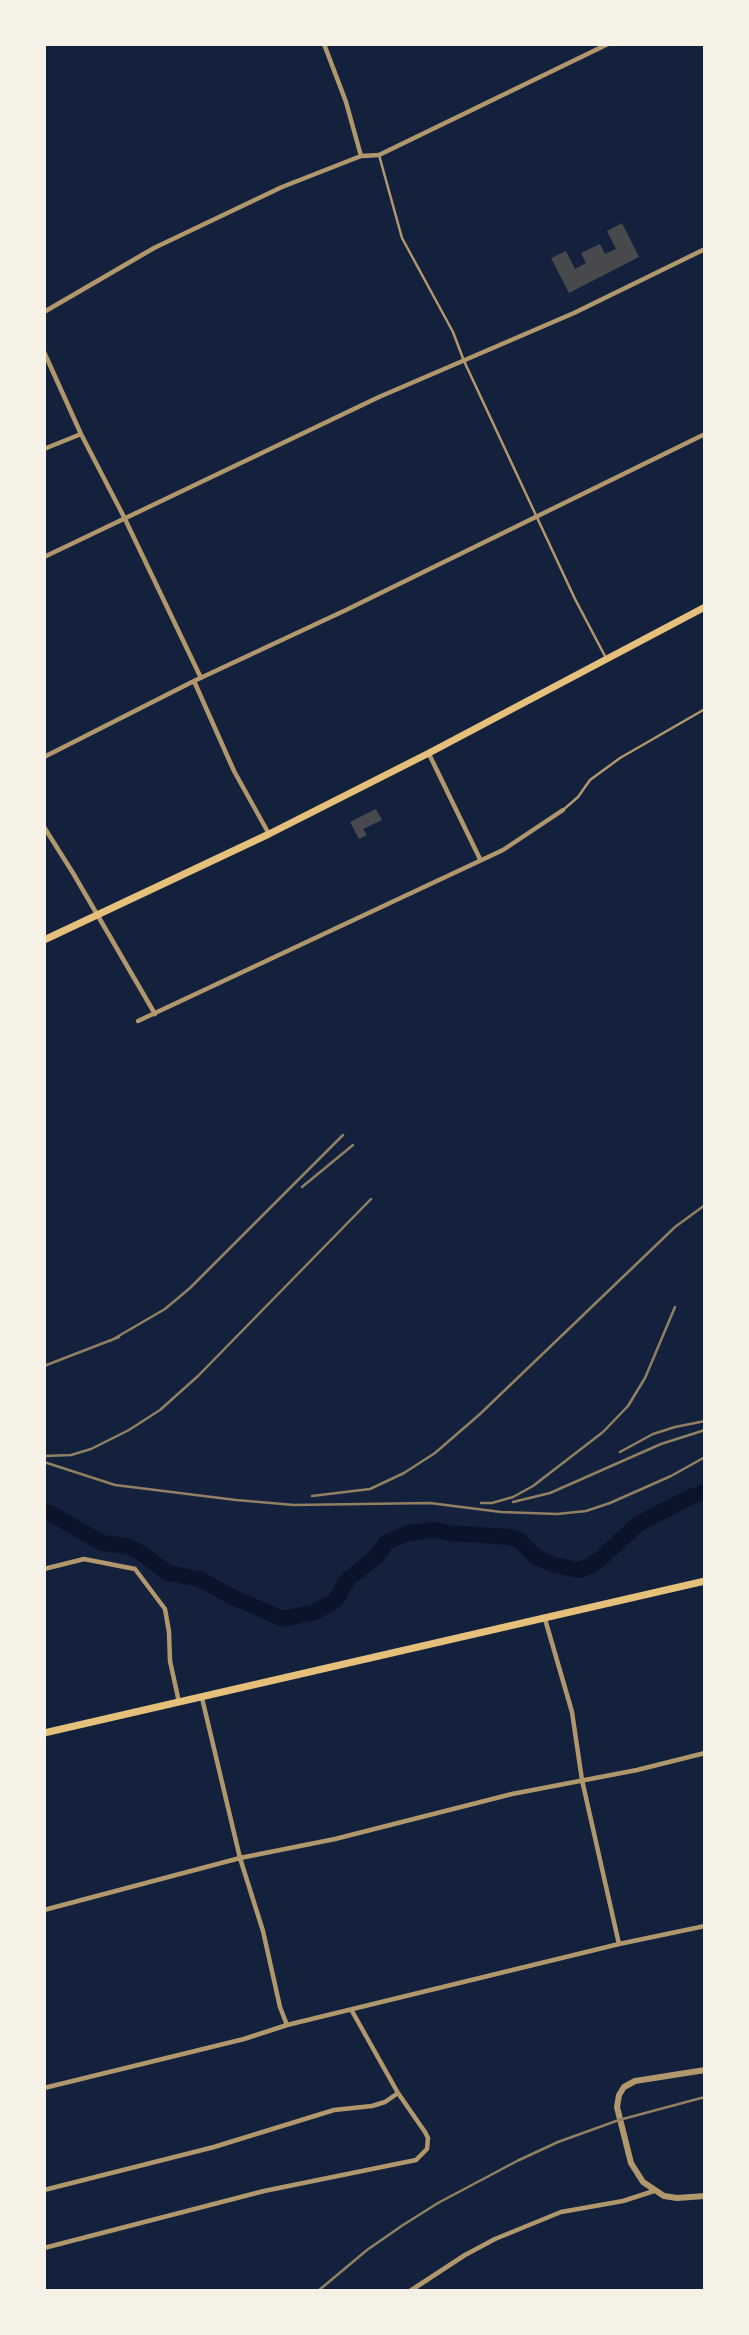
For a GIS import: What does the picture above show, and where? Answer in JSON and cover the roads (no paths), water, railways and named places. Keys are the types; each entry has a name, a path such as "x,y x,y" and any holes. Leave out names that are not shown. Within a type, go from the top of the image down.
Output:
{"main road":[{"path":"44,940 269,834 705,607"},
{"path":"44,1733 705,1581"}],"street":[{"path":"324,44 346,102 361,156"},
{"path":"44,312 154,248 282,187 361,156 379,155 608,44"},
{"path":"44,557 379,397 574,313 705,249"},
{"path":"44,352 80,434 124,517 201,678"},
{"path":"44,449 80,434"},
{"path":"44,757 194,681 346,610 705,434"},
{"path":"194,681 234,771 269,834"},
{"path":"429,753 480,859"},
{"path":"138,1021 503,850 563,810"},
{"path":"44,827 155,1014"},
{"path":"44,1569 84,1559 135,1569 165,1609 170,1661 179,1702"},
{"path":"545,1619 572,1712 582,1780 619,1944"},
{"path":"202,1697 240,1858 264,1931 280,2007 287,2025"},
{"path":"44,1910 240,1858 335,1839 512,1794 705,1753"},
{"path":"44,2088 244,2039 287,2025 619,1944 705,1926"},
{"path":"44,2248 264,2191 416,2160 427,2150 428,2138 398,2093 352,2011"},
{"path":"705,2070 635,2081 619,2095 617,2107 631,2163 642,2182 664,2196 677,2199 705,2196"},
{"path":"44,2190 214,2147 334,2110 372,2106 385,2102 398,2093"},
{"path":"410,2291 465,2255 561,2212 623,2201 654,2191"}],"lane":[{"path":"379,155 402,238 453,332 575,599 606,658"},
{"path":"563,810 578,797 590,780 621,758 705,709"}],"waterway":[{"path":"44,1512 102,1543 127,1546 138,1551 168,1573 199,1579 283,1619 315,1612 335,1601 347,1580 377,1556 387,1542 408,1533 435,1530 509,1537 519,1540 536,1557 554,1565 578,1570 600,1559 638,1524 705,1492"}],"railway":[{"path":"110,1341 165,1309 190,1288 343,1135"},
{"path":"302,1187 353,1145"},
{"path":"44,1456 71,1455 91,1449 129,1430 160,1410 198,1376 371,1199"},
{"path":"312,1496 370,1489 404,1473 435,1453 480,1414 675,1227 705,1205"},
{"path":"481,1503 513,1497 533,1486 603,1432 628,1406 645,1378 675,1307"},
{"path":"44,1366 119,1337"},
{"path":"620,1452 653,1434 705,1421"},
{"path":"513,1502 550,1493 661,1444 705,1430"},
{"path":"44,1462 115,1485 236,1500 294,1505 430,1503 501,1512 557,1514 586,1511 610,1503 671,1476 705,1457"},
{"path":"318,2291 367,2250 403,2225 517,2161 558,2142 619,2120 705,2097"}]}
